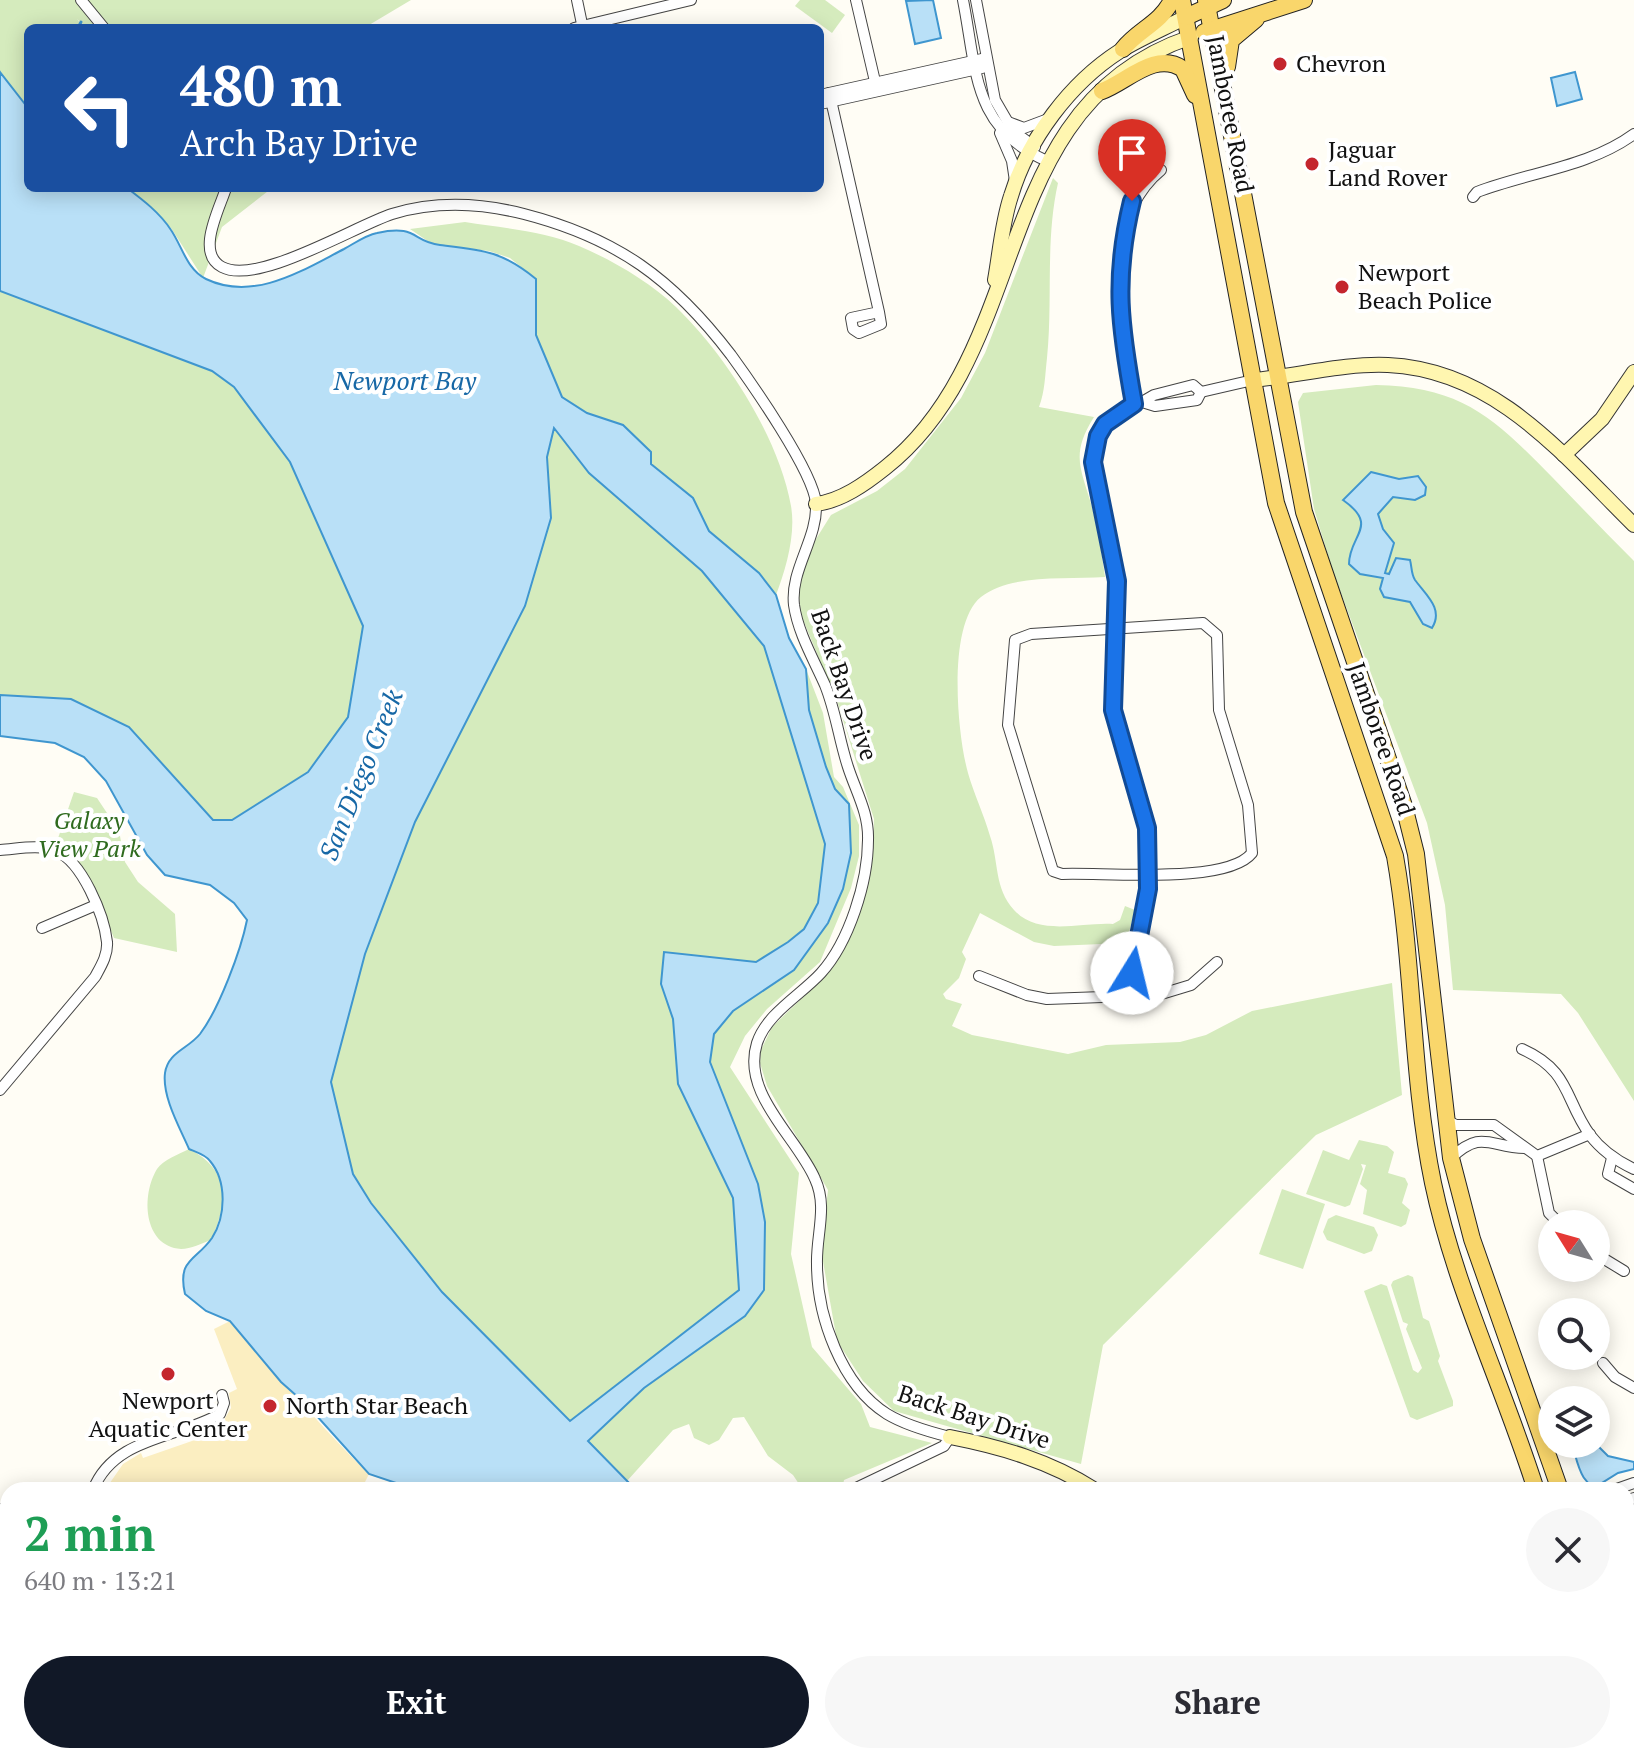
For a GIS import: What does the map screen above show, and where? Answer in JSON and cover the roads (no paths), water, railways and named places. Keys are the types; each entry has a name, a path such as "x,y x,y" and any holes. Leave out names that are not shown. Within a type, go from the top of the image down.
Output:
{"main road":[{"path":"1123,49 1133,36 1159,21 1172,0"},
{"path":"1191,37 1304,0"},
{"path":"1184,8 1212,2"},
{"name":"Jamboree Road","path":"1212,2 1212,29 1316,554 1411,829 1451,1158 1472,1239 1557,1482"},
{"name":"Jamboree Road","path":"1184,8 1276,503 1395,856 1404,909 1423,1112 1433,1183 1448,1237 1533,1482"},
{"path":"1222,79 1231,40 1253,25 1258,14"},
{"path":"1102,91 1149,66 1176,64 1187,74 1208,127"}],"street":[{"path":"81,0 101,24"},
{"path":"577,0 578,24"},
{"path":"587,24 691,0"},
{"path":"856,0 876,88"},
{"path":"963,0 982,64"},
{"path":"976,0 986,109 1002,126 1047,161"},
{"path":"989,312 1002,232 1015,182 1031,149 1052,117 1098,67 1184,8"},
{"path":"225,192 213,229 210,251 218,264 232,270 284,261 391,214 439,206 490,207 575,228 607,242 656,275 712,328 768,407 806,475 816,504 829,502 861,485 907,449 962,377 1047,161 1102,91 1145,57 1191,37"},
{"path":"879,312 825,98 982,64"},
{"path":"1002,126 1024,128 1052,117"},
{"path":"1002,126 1015,182"},
{"path":"1473,197 1477,192 1520,175 1602,155 1634,134"},
{"path":"1138,403 1119,321 1119,278 1132,201 1145,183 1161,170"},
{"path":"1201,392 1253,380 1370,366 1424,369 1462,381 1498,398 1564,455 1634,525"},
{"path":"1564,455 1602,419 1634,372"},
{"path":"1173,397 1193,385 1201,392"},
{"path":"1132,994 1133,961 1146,907 1149,873 1144,812 1113,710 1115,562 1095,476 1094,449 1105,424 1138,403 1173,397 1197,400 1201,392"},
{"name":"Back Bay Drive","path":"816,504 796,574 794,608 832,702 849,771 867,818 867,857 860,888 833,957 764,1028 757,1044 756,1071 764,1096 817,1182 822,1218 816,1268 835,1349 857,1383 885,1413 950,1437 1032,1458 1083,1482"},
{"path":"1203,623 1217,635 1219,710 1252,823 1252,853 1239,865 1203,872 1062,874 1053,871 1008,725 1015,640 1031,634 1116,628 1203,623"},
{"path":"0,850 41,847 69,858 78,867 96,905 107,942 100,968 0,1090"},
{"path":"42,928 96,905"},
{"path":"979,976 1027,995 1047,999 1174,992 1191,985 1217,962"},
{"path":"1522,1049 1551,1067 1577,1105 1590,1134 1612,1158 1634,1169"},
{"path":"1444,1119 1456,1125 1484,1124 1518,1140 1537,1156 1548,1210"},
{"path":"1484,1124 1484,1140"},
{"path":"1537,1156 1590,1134"},
{"path":"1451,1158 1467,1142 1484,1140 1525,1148"},
{"path":"1612,1158 1608,1174 1634,1189"},
{"path":"1610,1262 1624,1271"},
{"path":"1609,1370 1634,1388"},
{"path":"98,1482 109,1464 128,1449 220,1414 224,1403 222,1395"},
{"path":"869,1482 944,1446 950,1437"}],"water":[{"path":"933,0 941,38 915,44 906,1"},
{"name":"Newport Bay","path":"0,72 24,103 24,192 132,192 162,218 189,264 206,279 242,287 260,285 295,274 369,236 390,231 408,232 431,243 491,253 524,270 536,279 536,335 562,397 587,413 623,425 651,452 651,464 693,498 709,531 759,573 776,595 789,638 806,669 809,710 826,767 835,789 849,804 851,853 843,889 828,923 794,970 733,1011 714,1034 710,1062 758,1184 765,1222 764,1290 745,1316 644,1388 588,1441 628,1482 393,1482 369,1474 307,1405 281,1382 230,1321 206,1311 185,1294 183,1282 186,1267 217,1229 223,1199 216,1169 203,1155 189,1149 169,1102 165,1073 170,1060 200,1034 215,1010 235,963 247,920 234,903 210,885 165,875 147,855 106,781 84,757 55,743 0,736 0,695 71,699 129,727 213,820 232,820 308,772 348,717 363,626 290,462 234,387 212,371 0,291","holes":["554,428 589,473 702,571 764,646 825,844 818,903 804,929 756,962 664,952 661,984 673,1019 678,1084 733,1198 739,1290 570,1421 442,1292 371,1203 353,1174 331,1082 365,954 415,822 525,606 551,518 547,457"]},
{"path":"1575,72 1582,99 1557,106 1551,78"},
{"path":"1371,472 1399,479 1418,476 1426,487 1425,495 1415,500 1393,497 1378,514 1383,529 1394,543 1385,573 1389,574 1396,558 1410,560 1414,578 1435,608 1432,628 1423,624 1410,602 1384,597 1380,589 1383,578 1360,574 1349,564 1361,524 1354,509 1343,500"},
{"path":"1610,1456 1634,1462 1634,1469 1618,1473 1604,1482 1587,1482 1576,1458"}],"place":[{"name":"Chevron","path":"1280,64"},
{"name":"Jaguar Land Rover","path":"1312,164"},
{"name":"Newport Beach Police","path":"1342,287"},
{"name":"Newport Aquatic Center","path":"168,1374"},
{"name":"North Star Beach","path":"270,1406"}],"water label":[{"name":"San Diego Creek","path":"361,775"}],"park label":[{"name":"Galaxy View Park","path":"89,835"}]}
